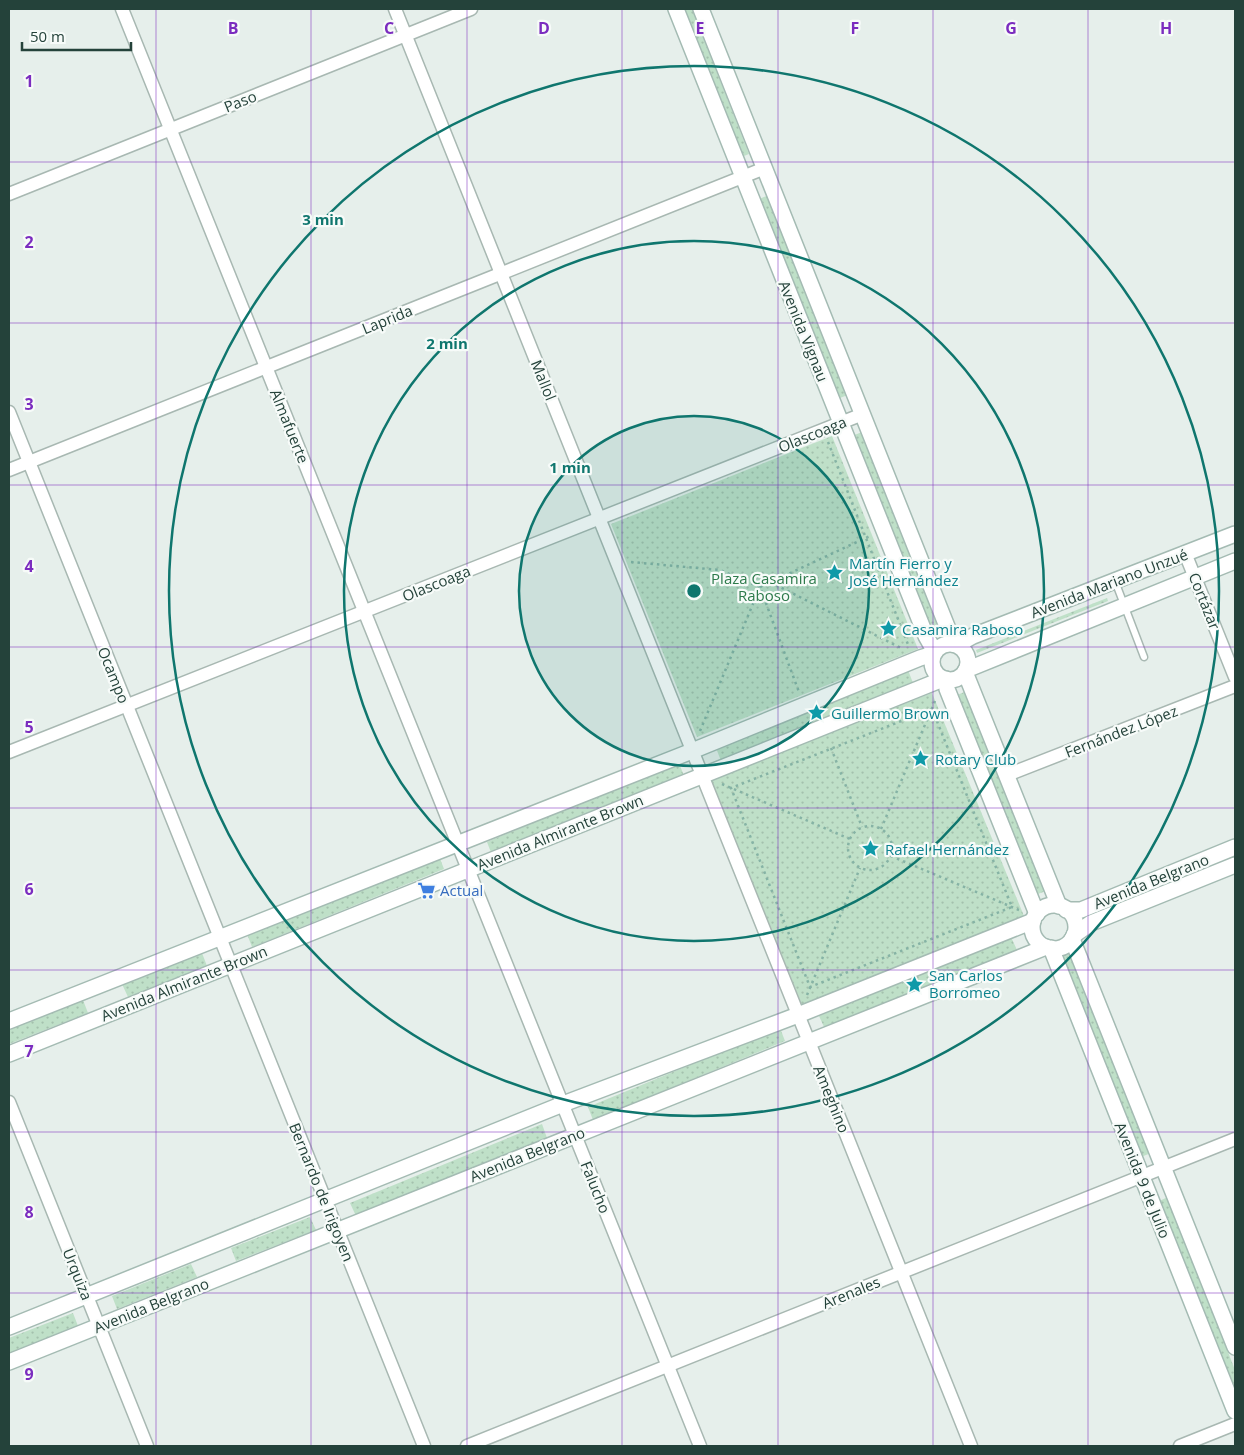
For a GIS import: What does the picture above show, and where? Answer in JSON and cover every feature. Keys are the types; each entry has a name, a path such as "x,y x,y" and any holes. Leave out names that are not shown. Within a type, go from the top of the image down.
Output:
{"street":[{"name":"Almafuerte","path":"122,9 458,844"},
{"name":"Mallol","path":"396,9 692,751"},
{"name":"Paso","path":"9,194 471,9"},
{"name":"Avenida Vignau","path":"676,9 934,653"},
{"name":"Avenida Vignau","path":"701,9 955,644"},
{"name":"Laprida","path":"9,470 765,168"},
{"name":"Ocampo","path":"9,412 220,937"},
{"name":"Olascoaga","path":"9,752 863,414"},
{"name":"Avenida Mariano Unzué","path":"955,644 1235,534"},
{"name":"Cortázar","path":"1186,554 1235,677"},
{"name":"Avenida Mariano Unzué","path":"966,671 1235,562"},
{"path":"945,679 947,689 1035,917 1033,934 1036,940 1048,948 1061,948 1073,937 1074,918 1063,908 1007,775 966,671 967,655 964,650 955,644 942,645 934,653 932,665 938,676 945,679 955,679 966,671"},
{"name":"Avenida Almirante Brown","path":"9,1021 692,751 934,653"},
{"name":"Avenida Almirante Brown","path":"9,1054 945,679"},
{"name":"Fernández López","path":"1007,775 1235,686"},
{"name":"Ameghino","path":"692,751 971,1446"},
{"name":"Falucho","path":"458,844 700,1446"},
{"name":"Avenida Belgrano","path":"1063,908 1081,910 1235,847"},
{"name":"Avenida Belgrano","path":"1073,937 1091,924 1235,865"},
{"path":"1177,871 1183,886"},
{"path":"9,1327 563,1104 798,1015 1035,917 1046,907 1063,908"},
{"name":"Bernardo de Irigoyen","path":"220,937 424,1446"},
{"name":"Avenida 9 de Julio","path":"1073,937 1235,1347"},
{"name":"Avenida Belgrano","path":"9,1362 1048,948"},
{"name":"Avenida 9 de Julio","path":"1048,948 1235,1411"},
{"name":"Urquiza","path":"9,1102 147,1446"},
{"name":"Arenales","path":"467,1446 1235,1139"},
{"path":"1180,1446 1235,1424"}],"lane":[{"path":"1115,581 1144,658"}],"path":[{"path":"770,582 911,653 823,429"},
{"path":"692,751 760,587 884,530"},
{"path":"616,560 720,570 760,587 804,705"},
{"path":"882,829 945,679"},
{"path":"731,788 932,708"},
{"path":"932,708 1012,907"},
{"path":"831,748 862,827"},
{"path":"702,775 850,839"},
{"path":"731,788 810,987"},
{"path":"869,826 882,829 891,841 891,856 882,867 875,870 860,868 850,859 848,852 850,839 862,827 869,826"},
{"path":"891,856 1035,917"},
{"path":"798,1015 860,868"},
{"path":"810,987 1012,907"}],"green space":[{"path":"680,9 692,9 749,154 739,158"},
{"path":"769,195 848,395 837,399 759,199"},
{"path":"862,432 941,632 930,636 852,436"},
{"name":"Plaza Casamira Raboso","path":"832,436 918,649 697,737 611,524"},
{"path":"1107,598 1108,601 977,653 976,650"},
{"path":"908,670 913,683 721,761 716,748"},
{"path":"967,691 1046,891 1035,895 957,695"},
{"path":"932,693 1024,916 804,1010 710,779"},
{"path":"679,763 684,776 492,855 487,842"},
{"path":"439,856 444,869 252,947 247,934"},
{"path":"1011,937 1017,950 825,1029 819,1016"},
{"path":"202,953 207,966 128,997 122,984"},
{"path":"1073,953 1151,1153 1141,1157 1062,957"},
{"path":"83,1000 88,1013 9,1044 9,1030"},
{"path":"780,1028 785,1041 593,1120 588,1107"},
{"path":"542,1124 547,1138 356,1216 350,1203"},
{"path":"1168,1197 1235,1370 1235,1401 1157,1202"},
{"path":"310,1217 316,1230 236,1261 231,1248"},
{"path":"191,1264 197,1277 117,1309 112,1296"},
{"path":"73,1313 78,1326 9,1353 9,1338"}],"place":[{"name":"Martín Fierro y José Hernández","path":"835,572"},
{"name":"Casamira Raboso","path":"888,629"},
{"name":"Guillermo Brown","path":"817,713"},
{"name":"Rotary Club","path":"921,759"},
{"name":"Rafael Hernández","path":"871,849"},
{"name":"Actual","path":"426,890"},
{"name":"San Carlos Borromeo","path":"915,984"}]}
